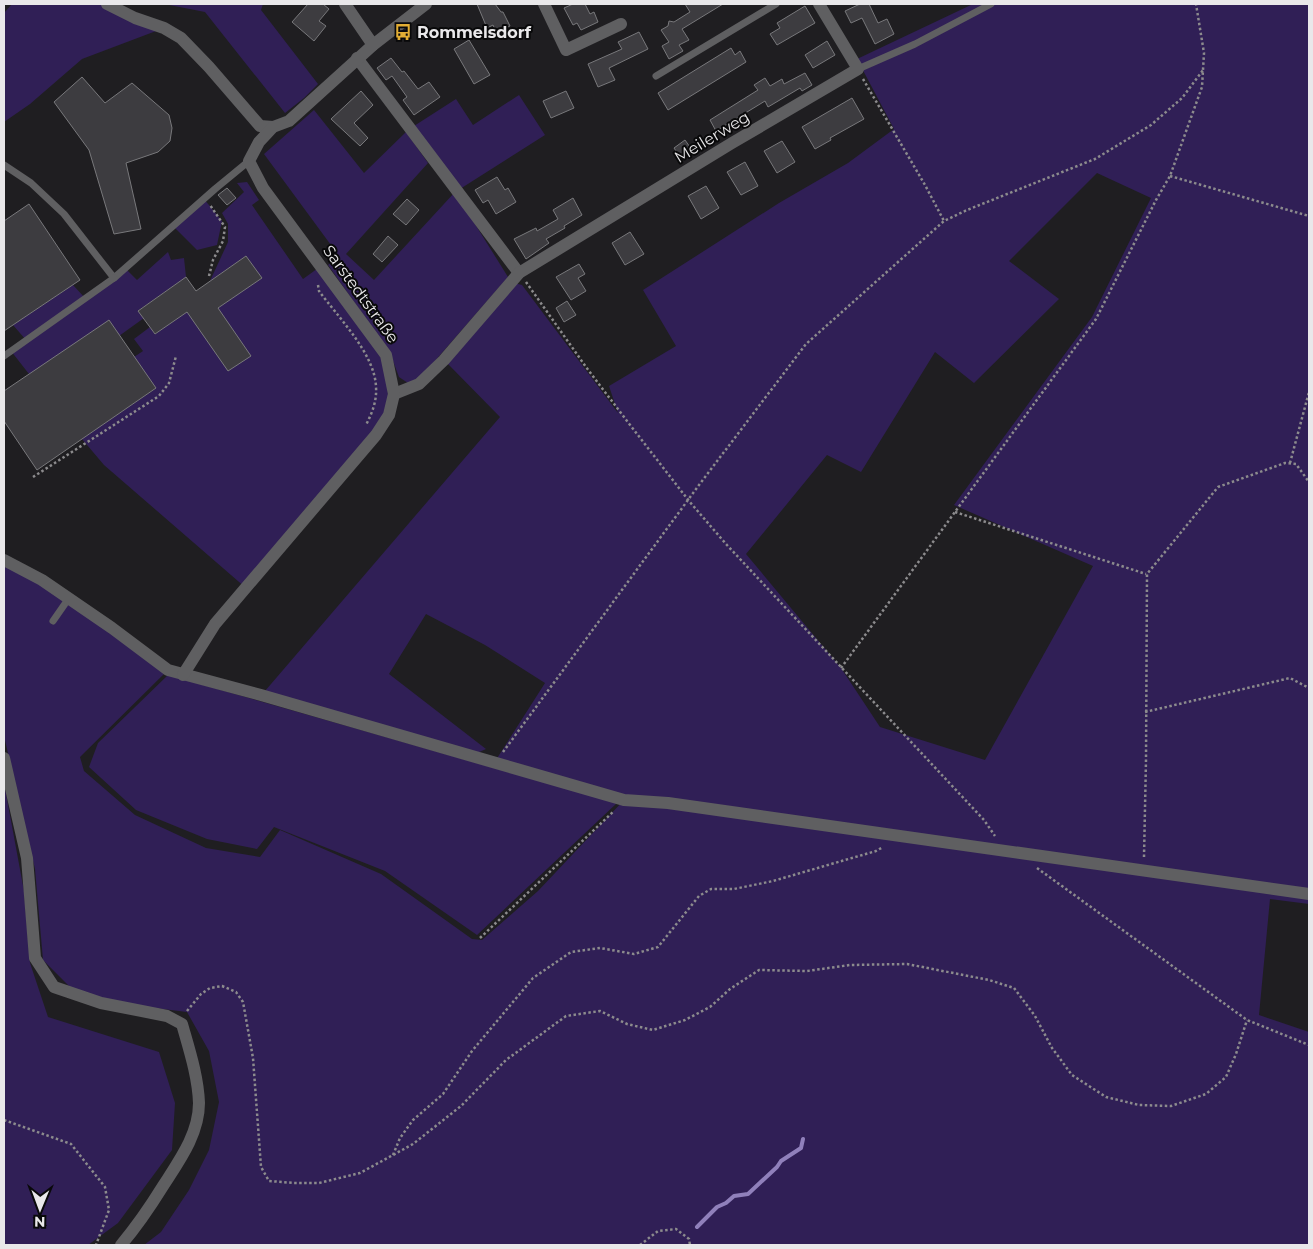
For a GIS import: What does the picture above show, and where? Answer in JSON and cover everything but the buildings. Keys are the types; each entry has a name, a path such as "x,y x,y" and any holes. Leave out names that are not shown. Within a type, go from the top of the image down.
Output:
{"street":[{"path":"107,4 135,18 164,28 181,38 260,126 272,127 289,121 372,45 426,4"},
{"path":"345,4 372,45"},
{"path":"544,4 566,50 621,24"},
{"path":"819,4 858,69"},
{"path":"357,58 519,273"},
{"name":"Meilerweg","path":"394,394 419,384 444,360 519,273 732,143 858,69"},
{"path":"249,161 260,142 272,127"},
{"name":"Sarstedtstraße","path":"183,675 215,624 376,435 389,415 394,394 386,355 263,188 249,161"},
{"path":"4,560 42,580 69,598 168,670 626,800 668,803 901,835 1309,894"},
{"path":"4,758 27,858 35,958 54,987 101,1003 167,1016 182,1024 193,1066 198,1103 195,1127 179,1160 138,1226 121,1245"}],"lane":[{"path":"656,76 776,4"},
{"path":"858,69 915,44 991,4"},
{"path":"4,356 114,278 249,161"},
{"path":"4,165 31,183 64,214 114,278"},
{"path":"53,621 69,598"}],"path":[{"path":"841,668 1096,319 1170,176 1202,87 1204,53 1196,4"},
{"path":"858,69 944,221"},
{"path":"494,763 806,344 944,221 1094,159 1151,124 1182,98 1203,70"},
{"path":"1170,176 1309,216"},
{"path":"204,199 217,213 226,227 223,241 212,260 208,276"},
{"path":"519,273 566,336 586,367 689,500 726,544 984,820 1000,842 1015,853"},
{"path":"326,274 318,282 318,291 358,343 373,367 376,387 374,407 366,426 361,431"},
{"path":"33,477 160,396 169,383 176,356"},
{"path":"1290,463 1309,392"},
{"path":"1144,871 1146,574 1218,487 1286,463 1296,464 1309,482"},
{"path":"955,512 1146,574"},
{"path":"1145,712 1290,678 1309,688"},
{"path":"480,938 626,800"},
{"path":"393,1155 400,1138 413,1120 443,1094 472,1051 532,978 571,952 600,948 634,954 658,947 699,896 711,889 734,888 783,878 876,851 901,835"},
{"path":"1036,868 1247,1020 1309,1044"},
{"path":"182,1024 187,1012 201,994 210,988 222,986 236,992 243,1002 253,1058 261,1167 269,1181 319,1183 360,1174 413,1144 461,1106 506,1060 566,1016 600,1011 627,1024 653,1030 685,1020 710,1007 730,990 759,970 807,971 850,964 907,964 989,980 1014,988 1035,1016 1052,1048 1072,1075 1106,1098 1139,1105 1171,1106 1206,1094 1226,1078 1247,1020"},
{"path":"4,1120 72,1144 106,1187 109,1210 96,1245"},
{"path":"640,1245 658,1230 676,1229 690,1239 690,1245"}],"shaded area":[{"path":"12,4 107,4 164,28 82,59 30,104 4,122 4,13"},
{"path":"164,4 263,4 261,10 318,84 285,113 205,12"},
{"path":"973,4 1309,4 1309,904 1270,899 1259,1015 1309,1032 1309,1245 144,1245 161,1232 189,1190 209,1150 219,1102 209,1051 187,1012 114,1003 71,988 43,960 35,869 4,736 4,560 168,670 80,757 84,771 135,815 206,848 260,857 280,830 381,874 472,939 482,940 538,891 624,800 494,763 545,683 485,645 426,614 389,674 486,749 477,753 265,691 500,417 448,364 514,283 522,285 618,413 609,386 676,346 643,290 779,203 848,163 894,129 857,59","holes":["1097,173 1151,198 1092,317 954,505 1093,566 985,760 880,727 841,668 746,554 827,455 861,472 935,352 974,383 1059,299 1009,261"]},
{"path":"519,95 545,135 460,189 414,126 456,99 473,125"},
{"path":"314,110 364,173 406,132 428,163 346,254 374,280 455,192 508,277 420,378 408,383 399,377 390,353 328,265 339,256 264,154"},
{"path":"247,182 259,200 252,205 303,279 321,266 386,355 389,415 246,588 104,465 82,439 155,389 134,357 143,351 134,339 150,327 155,334 187,312 218,308 261,278 246,256 210,281 228,242 228,224 222,213 244,192 237,183"},
{"path":"204,199 222,221 217,245 197,250 173,226"},
{"path":"168,252 171,260 184,258 186,277 139,310 144,318 119,336 29,374 11,351 26,340 13,325 73,285 85,298 125,268 137,280"},
{"path":"168,675 617,803 477,935 385,871 274,827 257,849 207,839 136,810 89,767 98,743"},
{"path":"4,783 24,891 30,963 48,1017 159,1052 175,1103 172,1150 118,1223 88,1245 4,1245"}],"waterway":[{"path":"697,1227 717,1207 726,1203 734,1196 748,1194 781,1161 801,1148 803,1139"}],"place":[{"name":"Rommelsdorf","path":"403,32"}]}
